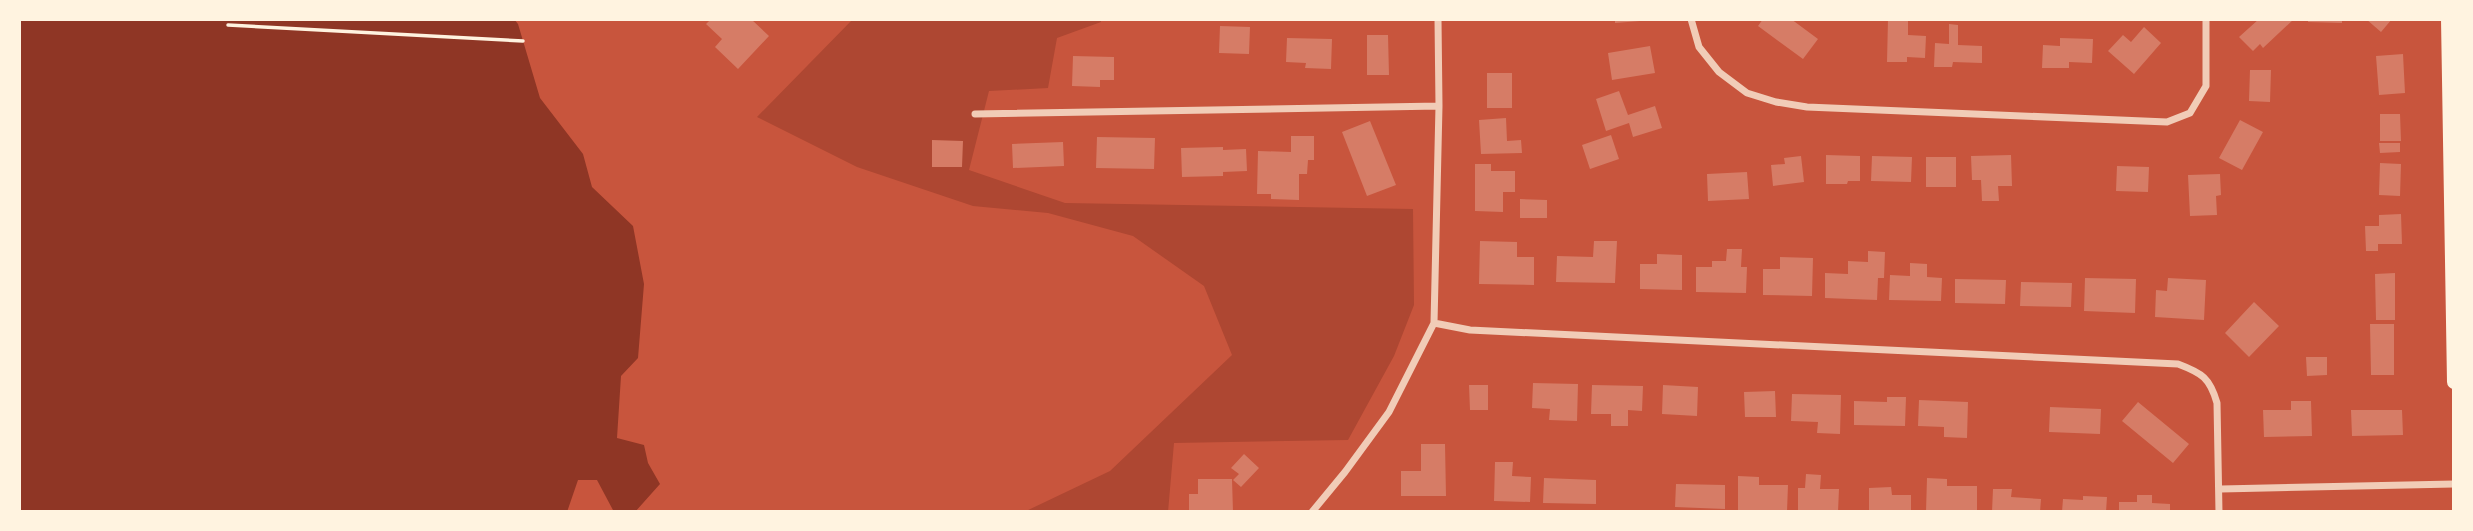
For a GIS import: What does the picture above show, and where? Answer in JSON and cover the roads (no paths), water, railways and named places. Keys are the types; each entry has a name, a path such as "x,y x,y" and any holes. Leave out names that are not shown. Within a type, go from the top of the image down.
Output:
{"main road":[{"path":"2448,19 2454,382"}],"street":[{"path":"1311,512 1345,472 1389,412 1434,323 1439,106 1438,19"},
{"path":"1691,19 1699,47 1719,72 1747,93 1776,102 1820,108 2167,122 2190,113 2206,86 2206,19"},
{"path":"975,114 1439,106"},
{"path":"1434,323 1471,330 2178,364 2197,371 2212,386 2217,403 2221,489 2219,512"},
{"path":"2221,489 2454,484"}]}
